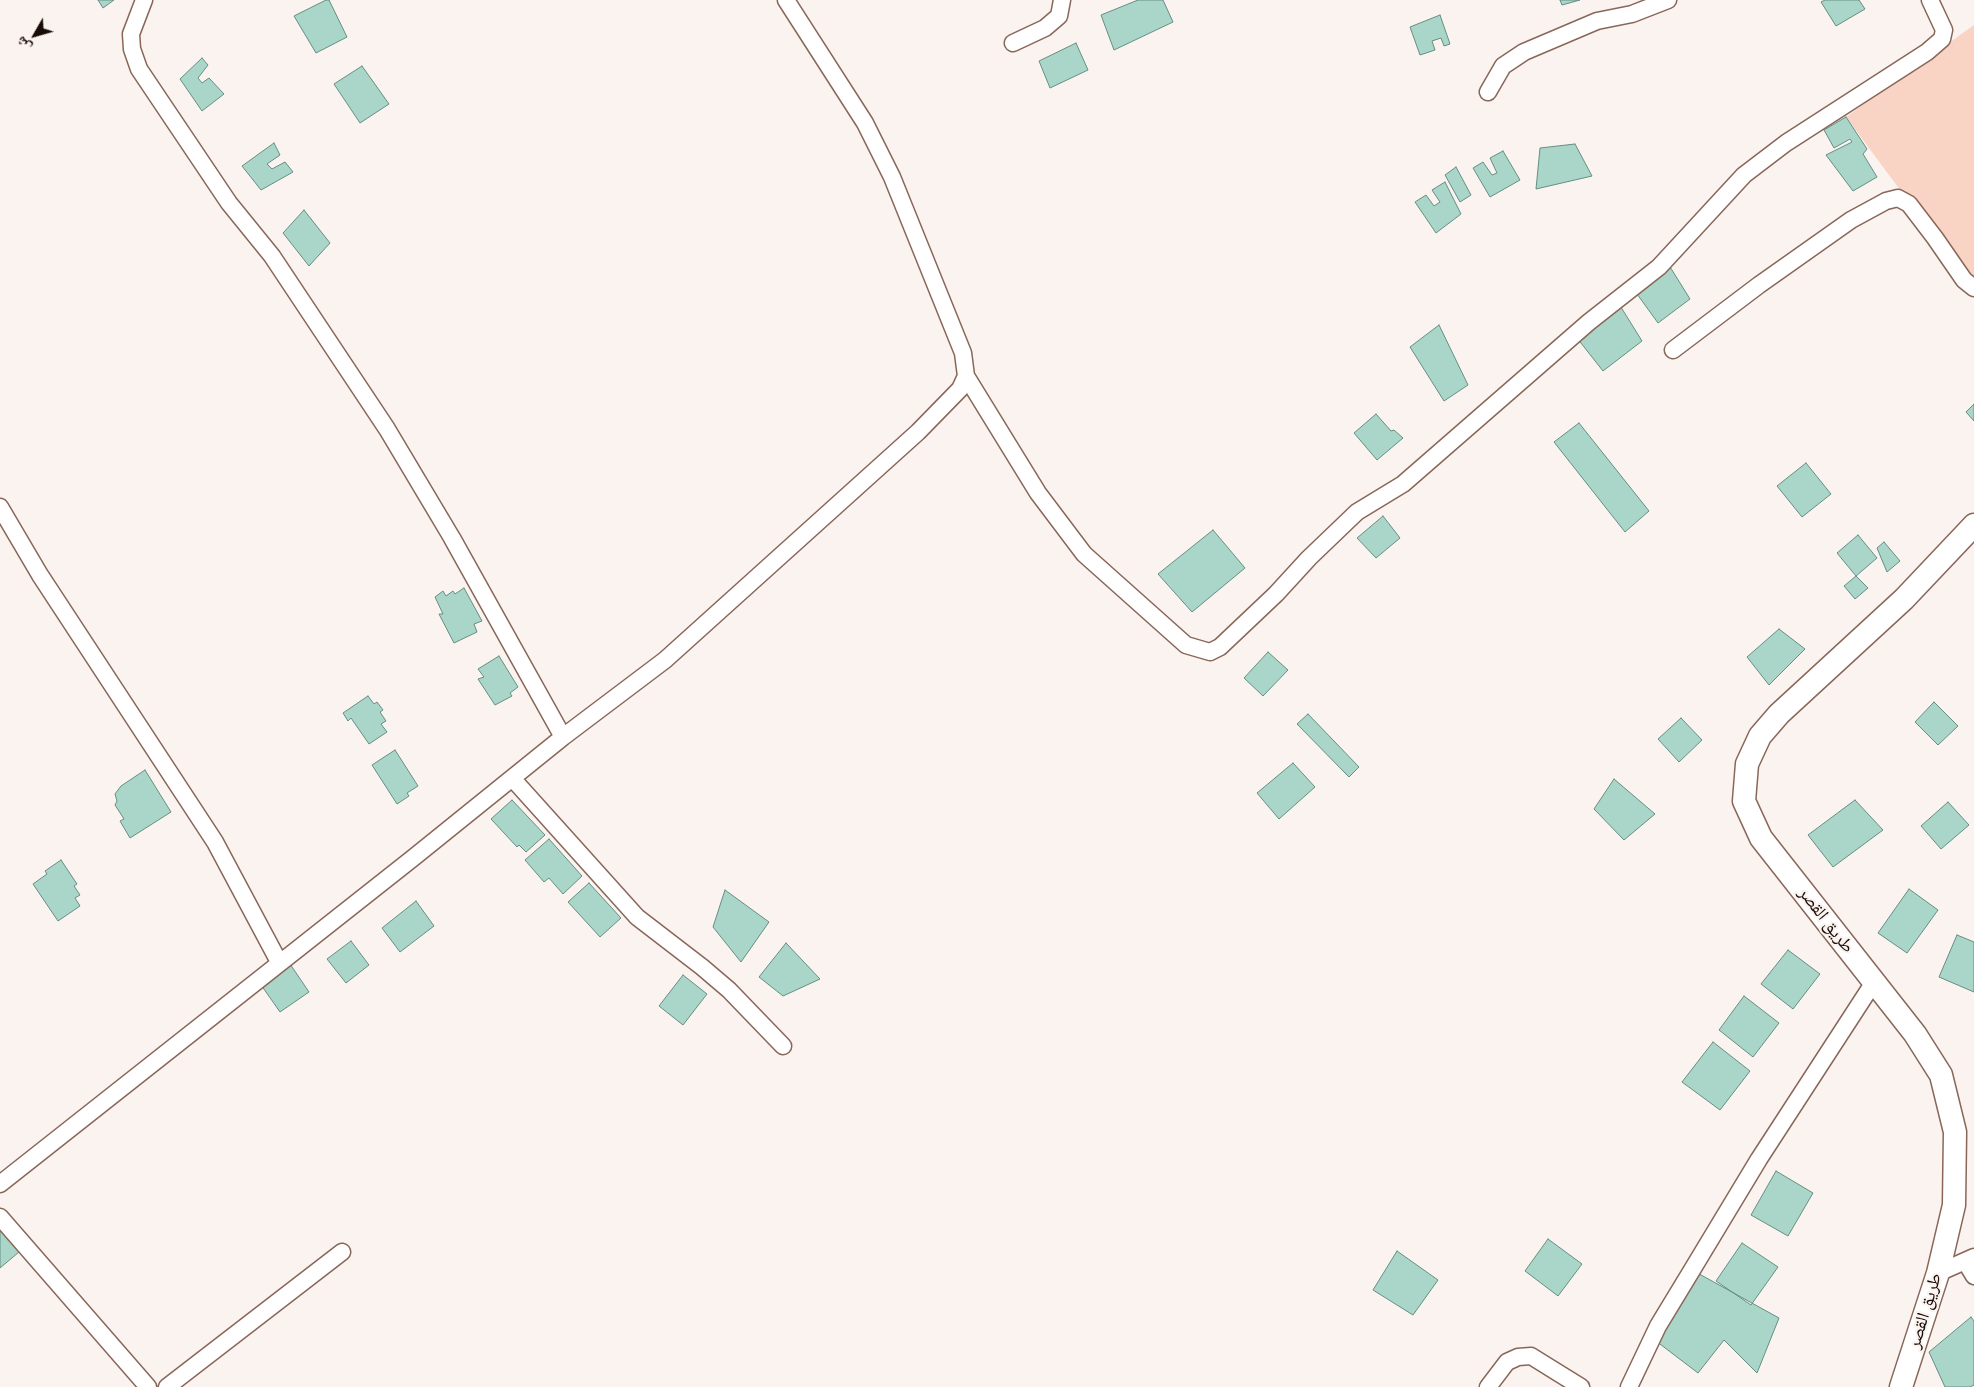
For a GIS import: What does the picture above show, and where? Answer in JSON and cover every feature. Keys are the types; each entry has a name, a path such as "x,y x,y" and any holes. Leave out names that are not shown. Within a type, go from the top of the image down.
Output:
{"street":[{"path":"144,0 132,34 132,48 139,69 229,203 272,256 387,429 452,538 563,737"},
{"path":"786,0 865,123 892,177 963,353 966,376 1038,493 1084,554 1186,645 1210,652 1220,647 1248,621 1357,512 1403,484 1589,322 1660,267 1744,175 1786,143 1928,52 1942,39 1944,30 1930,0"},
{"path":"1013,43 1045,28 1059,16 1062,0"},
{"path":"1488,92 1503,66 1524,52 1597,21 1632,14 1668,0"},
{"path":"1673,350 1850,220 1886,201 1898,198 1909,204 1964,280 1974,288"},
{"path":"0,1184 563,737 665,660 929,421 960,389 966,376"},
{"path":"0,507 40,575 214,842 279,962"},
{"name":"طريق القصر","path":"1901,1387 1938,1273 1954,1204 1955,1132 1940,1075 1915,1034 1761,838 1744,801 1747,764 1760,736 1779,714 1904,599 1974,525"},
{"path":"512,778 637,917 729,990 783,1046"},
{"path":"1629,1387 1658,1326 1712,1236 1759,1159 1874,982"},
{"path":"0,1217 148,1387"},
{"path":"167,1387 342,1252"},
{"path":"1938,1273 1969,1259 1974,1276"},
{"path":"1488,1387 1508,1362 1518,1357 1531,1356 1581,1387"}],"shaded area":[{"path":"1974,25 1974,285 1972,287 1846,117"}],"building":[{"path":"98,0 114,0 103,8"},
{"path":"329,0 347,37 316,53 294,16"},
{"path":"1138,0 1163,0 1173,22 1114,50 1101,15"},
{"path":"1560,0 1580,0 1562,5"},
{"path":"1825,0 1859,0 1865,9 1836,26 1821,2"},
{"path":"1440,15 1450,44 1444,46 1441,38 1432,41 1435,50 1420,55 1410,27"},
{"path":"1076,43 1088,70 1050,88 1039,61"},
{"path":"202,58 208,65 198,78 202,83 209,78 224,94 202,111 180,79"},
{"path":"362,66 389,104 360,123 334,84"},
{"path":"1846,117 1867,149 1863,154 1877,177 1853,191 1826,155 1852,142 1850,139 1834,148 1824,130"},
{"path":"274,143 280,155 267,164 272,169 285,162 293,172 261,190 242,166"},
{"path":"1575,144 1592,176 1536,189 1540,148"},
{"path":"1503,151 1520,180 1490,197 1473,168 1483,162 1492,175 1497,173 1490,158"},
{"path":"1456,167 1471,195 1460,202 1445,175"},
{"path":"1445,182 1461,214 1436,233 1415,202 1426,195 1434,206 1440,202 1432,190"},
{"path":"304,210 330,243 309,266 283,233"},
{"path":"1667,262 1690,299 1658,323 1637,294"},
{"path":"1619,304 1642,341 1603,371 1577,338"},
{"path":"1439,325 1468,385 1444,401 1410,347"},
{"path":"1974,404 1974,421 1966,412"},
{"path":"1376,414 1391,431 1394,430 1403,438 1377,460 1354,433"},
{"path":"1579,423 1649,511 1625,532 1554,442"},
{"path":"1806,463 1831,494 1802,517 1777,486"},
{"path":"1383,516 1400,538 1376,558 1357,538"},
{"path":"1213,530 1245,568 1192,612 1158,574"},
{"path":"1858,535 1877,558 1856,576 1837,553"},
{"path":"1884,542 1900,561 1887,572 1877,548"},
{"path":"1856,576 1868,588 1855,599 1844,586"},
{"path":"464,588 482,621 474,624 477,632 454,643 439,614 443,614 435,597 443,591 446,596 453,591 455,594"},
{"path":"1779,629 1805,649 1769,685 1747,657"},
{"path":"1268,652 1288,670 1263,696 1244,678"},
{"path":"499,656 518,687 510,693 512,696 495,705 478,679 484,677 478,669"},
{"path":"368,696 374,704 377,702 383,710 380,712 386,721 381,724 387,732 369,744 351,718 348,721 343,713"},
{"path":"1934,702 1958,726 1938,745 1915,722"},
{"path":"1308,714 1359,767 1349,777 1297,724"},
{"path":"1681,718 1702,740 1679,762 1658,739"},
{"path":"395,750 418,786 407,793 409,796 397,804 372,765"},
{"path":"1293,763 1315,787 1279,819 1257,793"},
{"path":"145,770 171,812 130,838 120,821 124,819 115,805 117,801 115,794 121,786"},
{"path":"1614,779 1655,814 1624,840 1594,809"},
{"path":"512,800 545,835 526,852 519,845 517,847 491,819"},
{"path":"1855,800 1883,830 1833,867 1808,835"},
{"path":"1948,802 1969,825 1941,849 1921,826"},
{"path":"549,839 582,876 563,894 549,878 544,882 525,860"},
{"path":"61,860 77,884 74,886 80,895 75,898 80,906 58,921 33,884 47,874 45,871"},
{"path":"589,883 621,918 600,937 568,902"},
{"path":"1909,889 1938,910 1907,953 1878,933"},
{"path":"725,890 769,922 741,962 713,927"},
{"path":"416,901 434,926 400,952 382,928"},
{"path":"1957,935 1974,942 1974,992 1939,977"},
{"path":"351,941 369,965 346,983 327,959"},
{"path":"786,943 820,979 783,996 759,977"},
{"path":"1788,950 1820,974 1793,1009 1761,984"},
{"path":"288,961 309,992 280,1012 259,982"},
{"path":"683,975 707,994 683,1025 659,1006"},
{"path":"1744,996 1779,1023 1753,1057 1719,1030"},
{"path":"1713,1042 1750,1071 1720,1110 1682,1082"},
{"path":"1776,1171 1813,1193 1788,1236 1751,1215"},
{"path":"0,1230 19,1252 0,1268"},
{"path":"1548,1239 1582,1264 1558,1296 1525,1271"},
{"path":"1742,1243 1778,1267 1751,1305 1716,1281"},
{"path":"1397,1251 1438,1280 1413,1315 1373,1290"},
{"path":"1692,1270 1779,1318 1757,1373 1724,1340 1698,1373 1652,1338"},
{"path":"1971,1317 1974,1321 1974,1385 1970,1387 1945,1387 1929,1352"}]}
